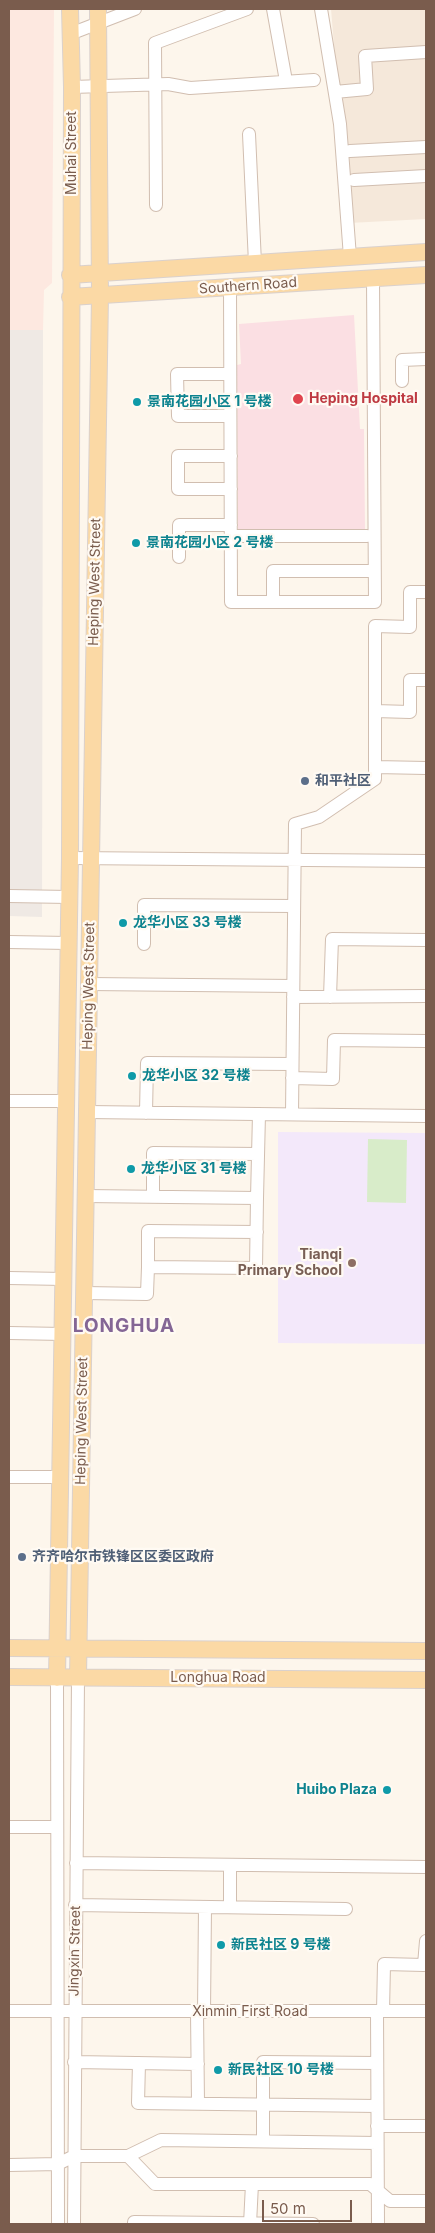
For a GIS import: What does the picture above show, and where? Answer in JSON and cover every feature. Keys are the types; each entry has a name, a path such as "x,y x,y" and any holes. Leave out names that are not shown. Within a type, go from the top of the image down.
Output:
{"main road":[{"name":"Muhai Street","path":"70,9 72,87 70,297"},
{"name":"Muhai Street","path":"98,16 100,296"},
{"name":"Southern Road","path":"70,275 426,252"},
{"name":"Southern Road","path":"70,297 426,275"},
{"name":"Heping West Street","path":"78,1678 100,296"},
{"name":"Heping West Street","path":"57,1678 70,858 70,297"},
{"name":"Longhua Road","path":"9,1648 426,1650"},
{"name":"Longhua Road","path":"9,1677 426,1680"}],"street":[{"path":"70,34 98,16 135,9"},
{"path":"156,205 155,43 247,9"},
{"path":"272,9 286,82"},
{"path":"321,9 340,124 350,257"},
{"path":"335,92 367,89 365,56 426,52"},
{"path":"72,87 156,84 190,88 314,80"},
{"path":"249,134 255,263"},
{"path":"350,151 426,147"},
{"path":"354,180 426,176"},
{"path":"230,287 231,602 374,602 373,278"},
{"path":"402,380 402,360 426,359"},
{"path":"230,374 177,374 178,416 230,416"},
{"path":"231,456 178,456 178,489 231,489"},
{"path":"178,557 179,525 231,530 367,536"},
{"path":"273,602 273,571 374,571"},
{"path":"292,1114 295,824 319,817 375,779 375,626 410,627 410,592 426,592"},
{"path":"375,711 410,712 410,680 426,680"},
{"path":"375,767 426,768"},
{"path":"70,858 426,862"},
{"path":"9,896 69,897"},
{"path":"144,944 144,905 294,906"},
{"path":"330,997 332,939 426,940"},
{"path":"9,942 68,943"},
{"path":"89,984 293,992 330,997 426,996"},
{"path":"292,1078 333,1079 334,1040 426,1041"},
{"path":"146,1113 147,1063 292,1064"},
{"path":"9,1101 66,1101"},
{"path":"87,1112 426,1116"},
{"path":"148,1267 256,1268 259,1114"},
{"path":"153,1197 153,1153 258,1154"},
{"path":"86,1196 257,1198"},
{"path":"84,1293 147,1294 148,1231 257,1232"},
{"path":"9,1278 64,1279"},
{"path":"9,1333 63,1334"},
{"path":"9,1477 60,1478"},
{"name":"Jingxin Street","path":"57,1678 58,2224"},
{"name":"Jingxin Street","path":"74,2224 74,2012 78,1678"},
{"path":"9,1827 57,1827"},
{"path":"76,1863 426,1866"},
{"path":"230,1865 230,1907"},
{"path":"75,1905 346,1909"},
{"path":"198,2103 205,1907"},
{"path":"378,2224 377,2063 384,1964 424,1965 426,1941"},
{"name":"Xinmin First Road","path":"9,2011 426,2011"},
{"path":"74,2062 198,2064"},
{"path":"263,2141 263,2062 377,2063"},
{"path":"139,2063 138,2103 377,2106"},
{"path":"377,2126 426,2126"},
{"path":"9,2166 58,2164 74,2156 128,2156 161,2140 377,2143"},
{"path":"128,2156 155,2184 370,2184 390,2201 426,2201"},
{"path":"250,2224 252,2184"},
{"path":"134,2224 134,2222 313,2224"}],"shaded area":[{"path":"9,9 54,9 52,283 44,290 43,330 9,330"},
{"path":"331,9 426,9 426,219 349,223"},
{"name":"Heping Hospital","path":"354,315 360,429 364,429 365,530 238,534 237,365 241,364 239,324"},
{"path":"9,330 43,330 42,917 9,916"},
{"name":"Tianqi Primary School","path":"278,1132 426,1133 426,1344 278,1343"}],"green space":[{"path":"368,1139 407,1140 406,1203 367,1202"}],"place":[{"name":"Heping Hospital","path":"298,399"},
{"name":"景南花园小区 1 号楼","path":"137,402"},
{"name":"景南花园小区 2 号楼","path":"136,543"},
{"name":"和平社区","path":"305,781"},
{"name":"龙华小区 33 号楼","path":"123,923"},
{"name":"龙华小区 32 号楼","path":"132,1076"},
{"name":"龙华小区 31 号楼","path":"131,1169"},
{"name":"Tianqi Primary School","path":"352,1263"},
{"name":"齐齐哈尔市铁锋区区委区政府","path":"22,1557"},
{"name":"Huibo Plaza","path":"387,1790"},
{"name":"新民社区 9 号楼","path":"221,1945"},
{"name":"新民社区 10 号楼","path":"218,2070"}],"district":[{"name":"LONGHUA","path":"124,1326"}]}
